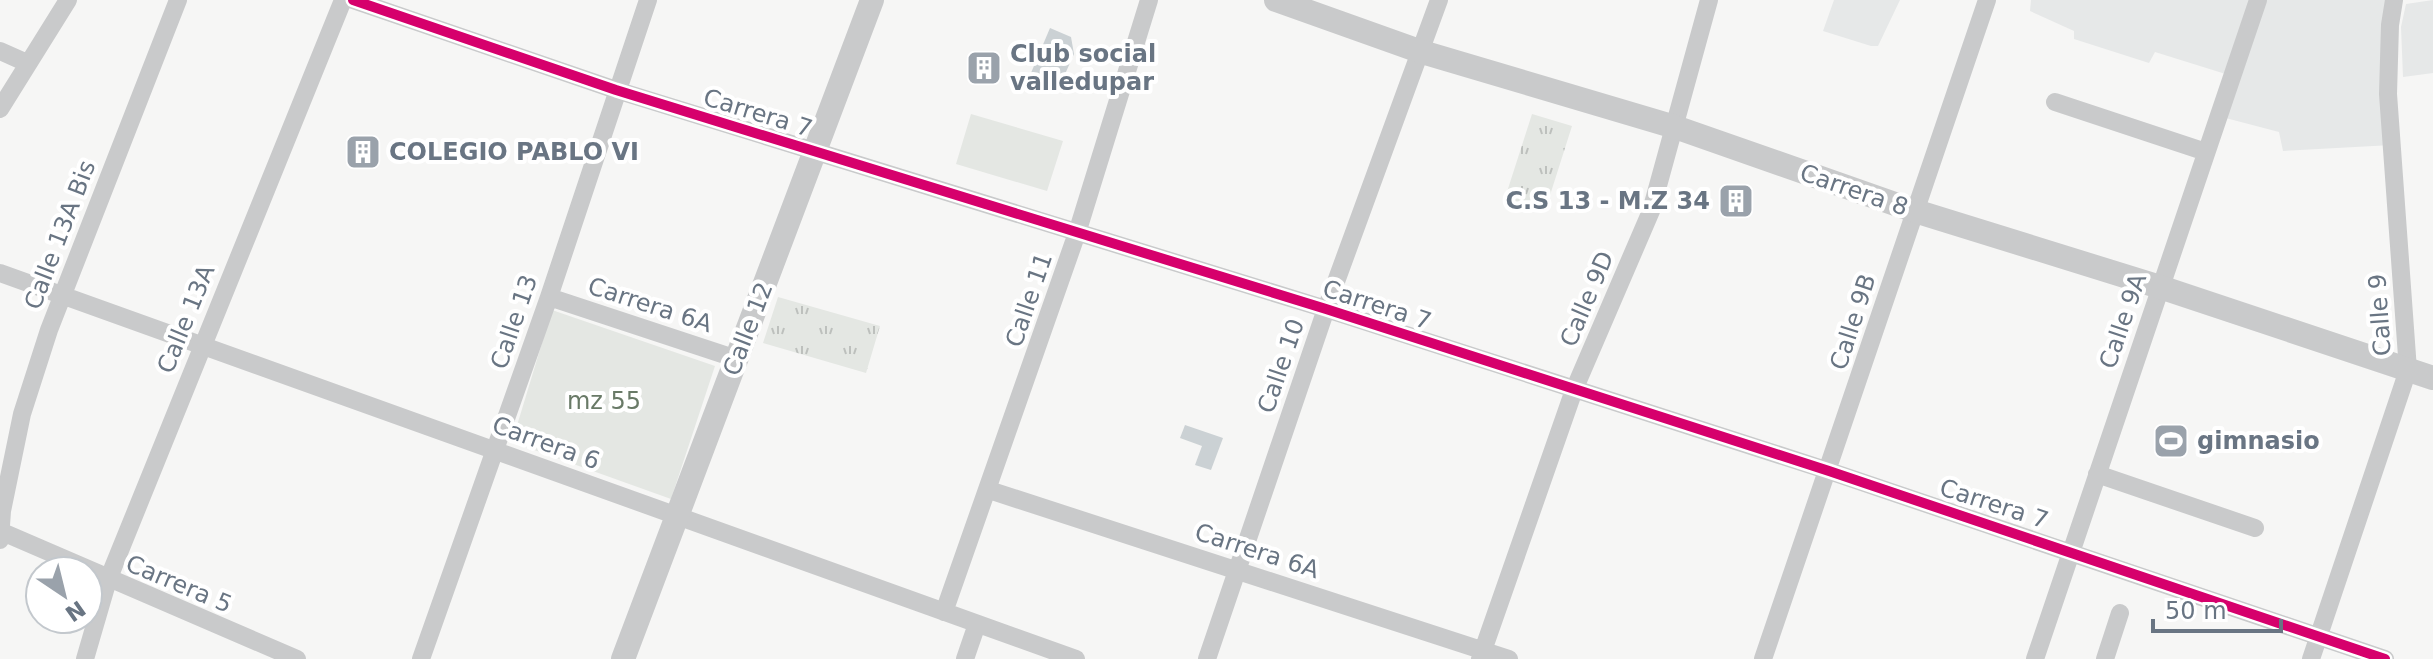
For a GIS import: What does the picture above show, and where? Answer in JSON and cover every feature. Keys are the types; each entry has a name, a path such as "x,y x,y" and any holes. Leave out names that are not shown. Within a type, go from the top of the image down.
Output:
{"street":[{"path":"0,109 68,0"},
{"name":"Calle 13A Bis","path":"1,534 2,511 22,414 62,295 178,0"},
{"name":"Calle 13A","path":"85,659 108,580 343,0"},
{"name":"Carrera 7","path":"353,0 616,90 1326,309 1829,471 2071,550 2385,659"},
{"name":"Calle 13","path":"421,659 549,297 648,0"},
{"name":"Calle 12","path":"623,659 872,0"},
{"name":"Calle 11","path":"944,612 1077,233 1149,0"},
{"name":"Carrera 8","path":"1276,0 1422,52 1675,127 1915,211 2160,287 2433,378"},
{"name":"Calle 10","path":"1207,659 1326,309 1439,0"},
{"name":"Calle 9D","path":"1482,654 1574,390 1651,211 1709,0"},
{"name":"Calle 9B","path":"1763,659 1987,0"},
{"name":"Calle 9A","path":"2035,659 2258,0"},
{"name":"Calle 9","path":"2311,659 2408,370 2388,94 2394,0"},
{"path":"0,51 27,63"},
{"path":"2055,102 2206,152"},
{"name":"Carrera 6","path":"0,273 1076,659"},
{"name":"Carrera 6A","path":"549,297 737,359"},
{"path":"2097,474 2255,528"},
{"name":"Carrera 6A","path":"989,490 1482,654 1509,659"},
{"name":"Carrera 5","path":"1,534 297,659"},
{"path":"2105,659 2120,613"},
{"path":"965,659 977,624"}],"shaded area":[{"path":"1834,0 1900,0 1878,46 1871,46 1823,31"},
{"path":"2031,0 2394,0 2392,145 2283,151 2279,132 2218,116 2232,76 2155,52 2149,63 2074,39 2074,31 2030,11"},
{"path":"2433,0 2433,73 2403,77 2401,27 2406,4"},
{"path":"1050,28 1071,37 1074,54 1057,92 1028,80"},
{"path":"1185,425 1223,438 1211,470 1195,465 1202,446 1180,438"}],"green space":[{"path":"971,114 1063,141 1047,191 956,164"},
{"path":"1532,114 1572,126 1545,211 1505,198"},
{"path":"778,297 880,326 866,373 763,343"},
{"name":"mz 55","path":"552,310 715,366 671,499 512,442"}],"cycle path":[{"path":"353,0 616,90 1326,309 1829,471 2385,659"}],"place":[{"name":"Club social valledupar","path":"984,68"},
{"name":"COLEGIO PABLO VI","path":"363,152"},
{"name":"C.S 13 - M.Z 34","path":"1736,201"},
{"name":"gimnasio","path":"2171,441"}]}
